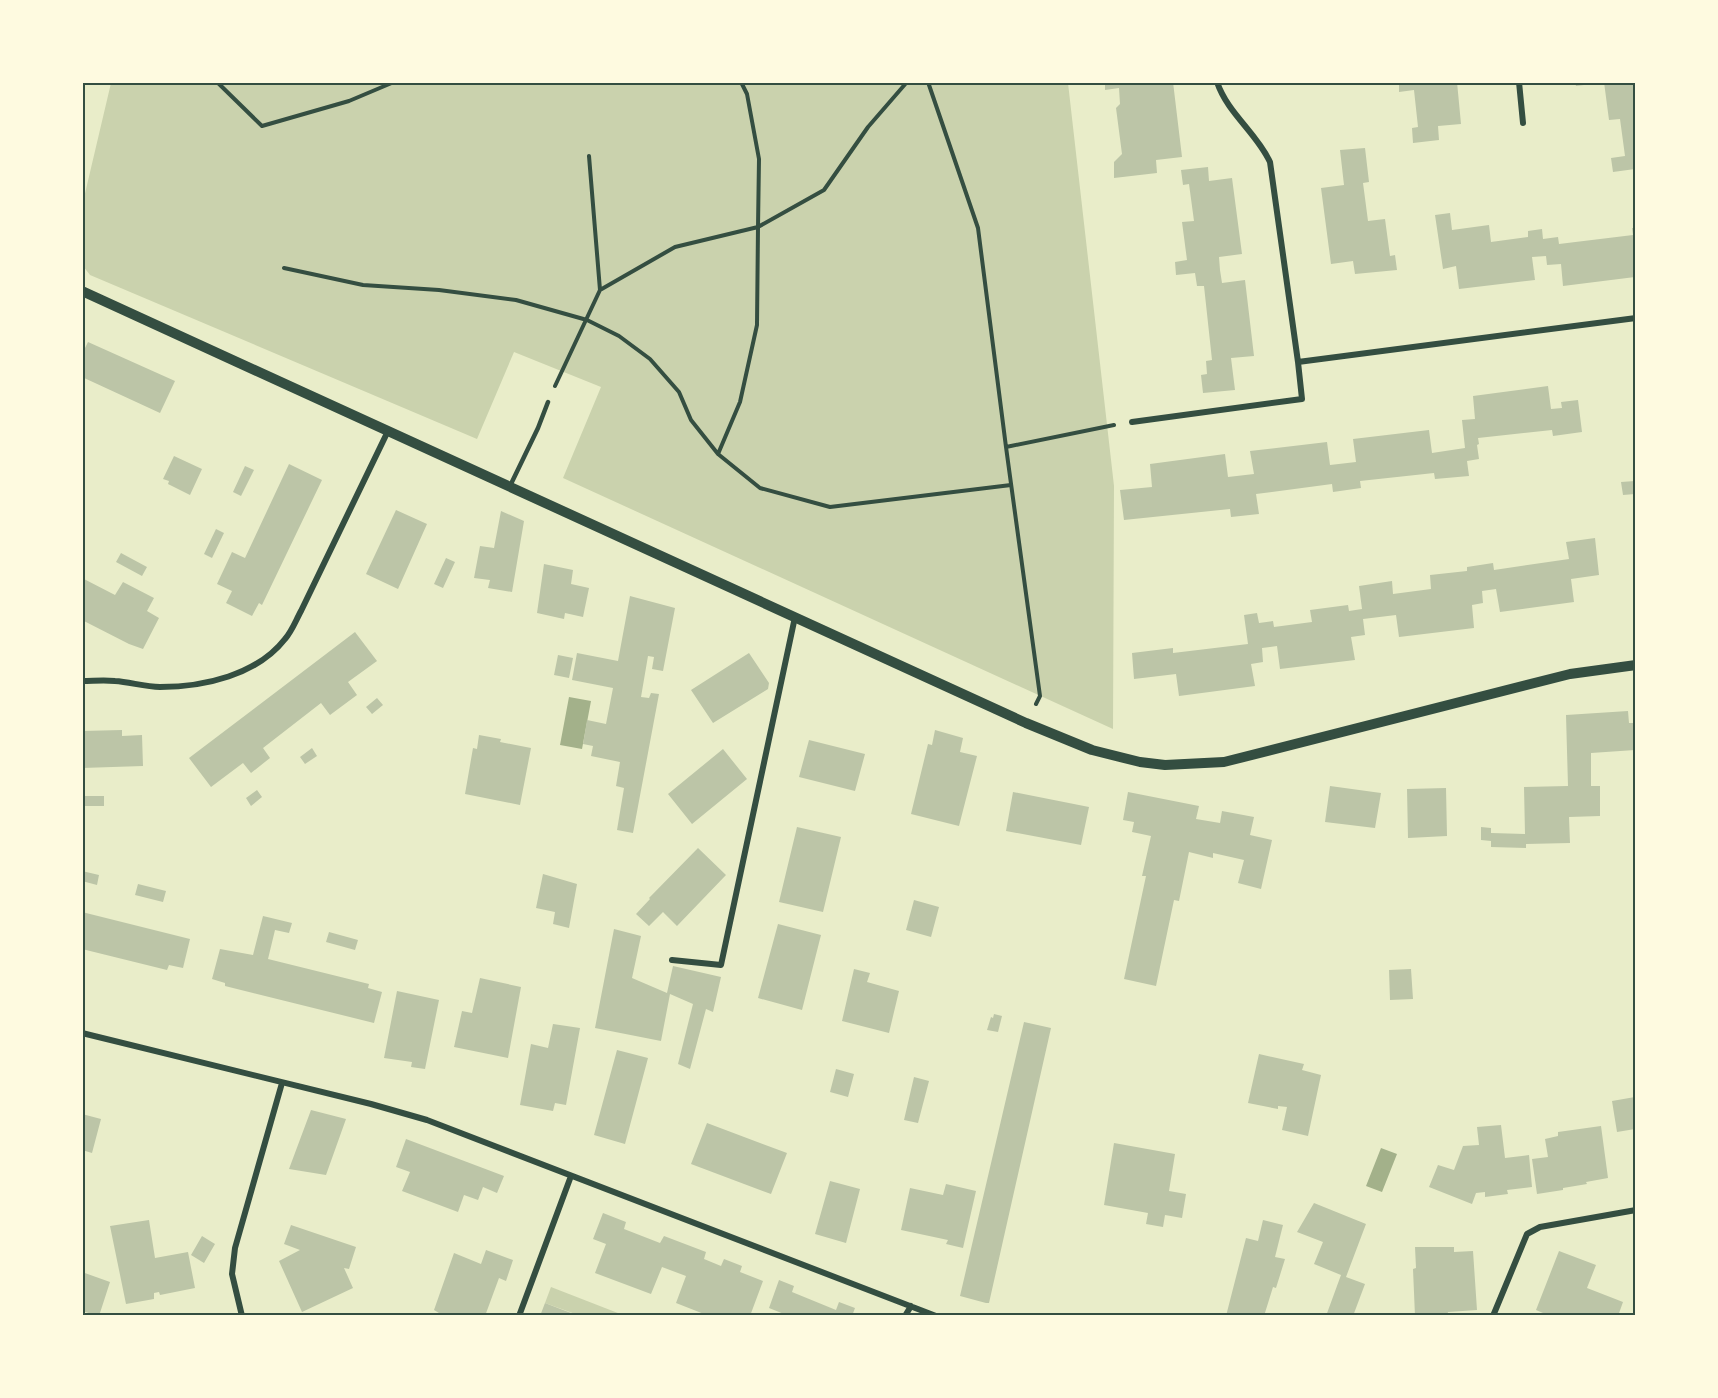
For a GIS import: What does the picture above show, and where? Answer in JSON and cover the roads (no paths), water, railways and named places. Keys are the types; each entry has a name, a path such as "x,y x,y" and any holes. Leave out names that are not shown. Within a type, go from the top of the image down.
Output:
{"street":[{"path":"1132,422 1302,399 1270,162 1263,146 1227,105 1216,82"},
{"path":"1519,82 1523,123"},
{"path":"82,291 1026,723 1092,750 1140,762 1165,765 1224,762 1570,674 1635,665"},
{"path":"1298,362 1635,318"},
{"path":"82,681 116,681 159,687 186,686 218,680 243,671 268,655 285,639 302,611 388,431"},
{"path":"672,960 721,965 795,617"},
{"path":"82,1033 371,1104 427,1120 936,1316"},
{"path":"242,1316 232,1274 235,1248 282,1083"},
{"path":"519,1316 571,1176"},
{"path":"1493,1316 1527,1234 1540,1227 1635,1210"},
{"path":"905,1316 910,1306"}],"lane":[{"path":"510,486 548,402"}]}
